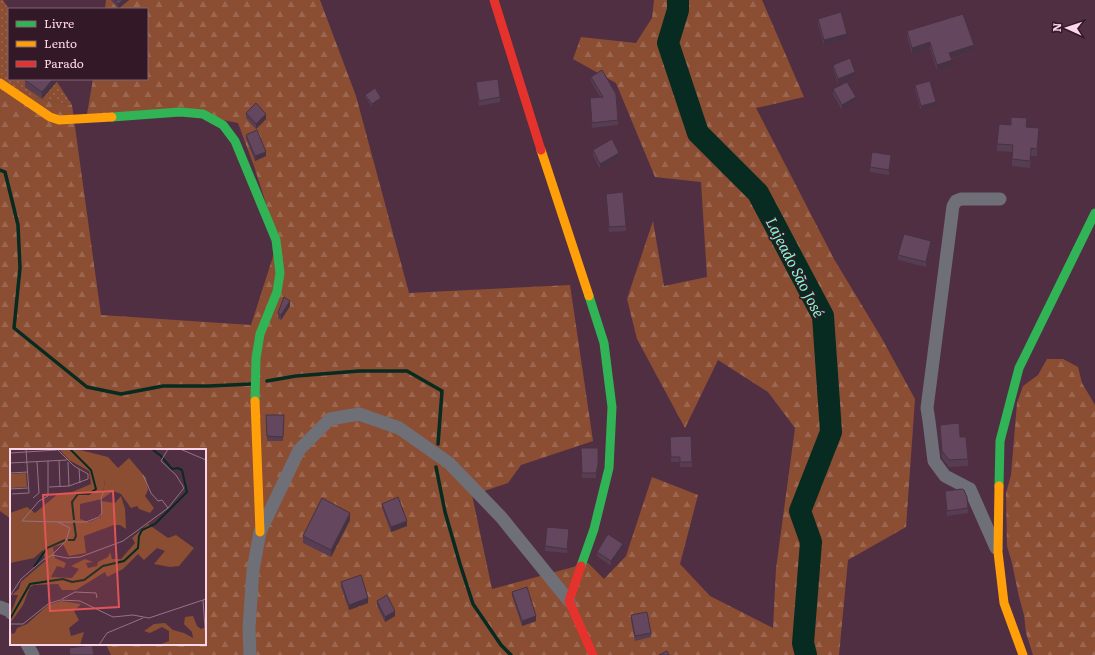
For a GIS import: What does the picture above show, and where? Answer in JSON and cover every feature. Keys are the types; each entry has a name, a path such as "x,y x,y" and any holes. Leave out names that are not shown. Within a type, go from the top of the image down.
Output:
{"street":[{"path":"494,0 528,110 604,342 612,407 609,468 594,529 569,602"},
{"path":"0,82 50,117 59,120 180,112 204,114 223,125 235,141 276,240 280,273 276,292 260,334 256,358 255,396 260,532 253,570 249,628 250,655"},
{"path":"998,552 970,489 945,476 934,461 927,408 953,206 956,201 960,199 1000,199"},
{"path":"1023,655 1004,603 998,552 1000,441 1019,368 1095,214"},
{"path":"260,532 299,450 330,419 359,414 399,428 448,463 501,517 569,602 593,655"},
{"path":"0,607 10,611"},
{"path":"28,645 33,655"}],"green space":[{"path":"0,0 3,0 8,8 8,80 56,80 72,105 0,91"},
{"path":"106,0 320,0 356,96 409,293 570,285 593,441 521,465 508,483 472,495 492,589 588,563 604,579 626,556 652,477 698,495 680,564 710,596 773,628 776,569 795,428 768,392 718,360 685,428 637,339 627,299 653,221 664,286 707,277 701,182 655,177 616,83 573,59 581,37 636,43 652,18 654,0 762,0 804,97 756,108 834,259 881,337 915,399 906,527 848,560 839,655 111,655 106,645 206,645 206,449 10,449 10,518 0,511 0,91 72,105 101,315 251,325 278,241 254,166 238,123 194,114 86,120 93,80 148,80 148,8 105,8"},
{"path":"1047,359 1063,359 1078,367 1082,383 1095,405 1095,655 1033,655 1026,633 1024,615 1007,546 1006,493 1011,475 1017,403 1023,386 1038,375"}],"building":[{"path":"115,0 123,0 118,4"},
{"path":"841,12 847,34 824,40 818,19"},
{"path":"963,14 974,45 949,53 952,60 937,65 930,42 912,48 907,31"},
{"path":"850,58 855,72 838,79 833,65"},
{"path":"602,70 616,94 618,120 592,123 590,98 603,97 591,77"},
{"path":"498,79 500,97 479,101 476,82"},
{"path":"25,80 52,80 42,92"},
{"path":"930,81 936,102 921,106 915,85"},
{"path":"847,82 856,97 842,105 833,89"},
{"path":"375,88 381,98 372,104 365,95"},
{"path":"256,103 266,114 256,124 246,113"},
{"path":"1011,117 1027,118 1026,127 1039,128 1037,149 1031,148 1030,161 1012,159 1013,145 997,144 999,124 1011,125"},
{"path":"257,130 266,152 255,156 246,135"},
{"path":"612,139 619,153 600,164 593,150"},
{"path":"872,152 891,155 889,170 870,167"},
{"path":"623,192 626,226 609,227 606,194"},
{"path":"904,234 931,241 926,262 898,255"},
{"path":"284,297 290,301 281,315 278,313"},
{"path":"266,415 284,415 283,437 267,436"},
{"path":"959,423 960,437 966,437 968,459 949,460 942,451 940,425"},
{"path":"691,436 692,462 680,462 680,457 671,457 670,437"},
{"path":"581,448 598,448 598,465 596,473 582,473"},
{"path":"962,489 967,497 968,508 947,511 945,491"},
{"path":"398,497 407,521 391,527 382,504"},
{"path":"322,498 350,513 331,550 303,536"},
{"path":"547,527 569,529 567,549 545,546"},
{"path":"608,534 623,544 611,561 597,552"},
{"path":"361,575 368,598 349,605 341,582"},
{"path":"527,587 536,616 522,621 512,592"},
{"path":"387,595 395,611 385,617 377,601"},
{"path":"647,612 651,633 635,636 631,615"},
{"path":"92,645 94,655 70,655 69,648"},
{"path":"667,651 669,655 659,655"}],"waterway":[{"name":"Lajeado São José","path":"678,0 678,10 668,43 698,133 758,193 823,316 831,432 800,511 811,542 803,643 806,655"},
{"path":"0,170 5,172 18,225 20,268 14,328 87,387 121,394 163,386 251,384"},
{"path":"267,381 296,376 359,371 407,371 442,391 438,444"},
{"path":"436,467 445,512 473,604 501,645 511,655"}],"traffic: fast":[{"path":"112,117 180,112 203,114 223,125 235,141 276,240 280,273 277,292 260,334 256,358 255,401"},
{"path":"999,486 1000,441 1019,368 1095,213"},
{"path":"581,566 594,529 609,468 612,407 604,343 589,296"}],"traffic: slow":[{"path":"0,83 50,117 59,120 112,117"},
{"path":"541,150 589,296"},
{"path":"255,401 260,532"},
{"path":"999,486 998,552 1004,603 1023,655"}],"traffic: jam":[{"path":"494,0 541,150"},
{"path":"581,566 569,601 593,655"}]}
